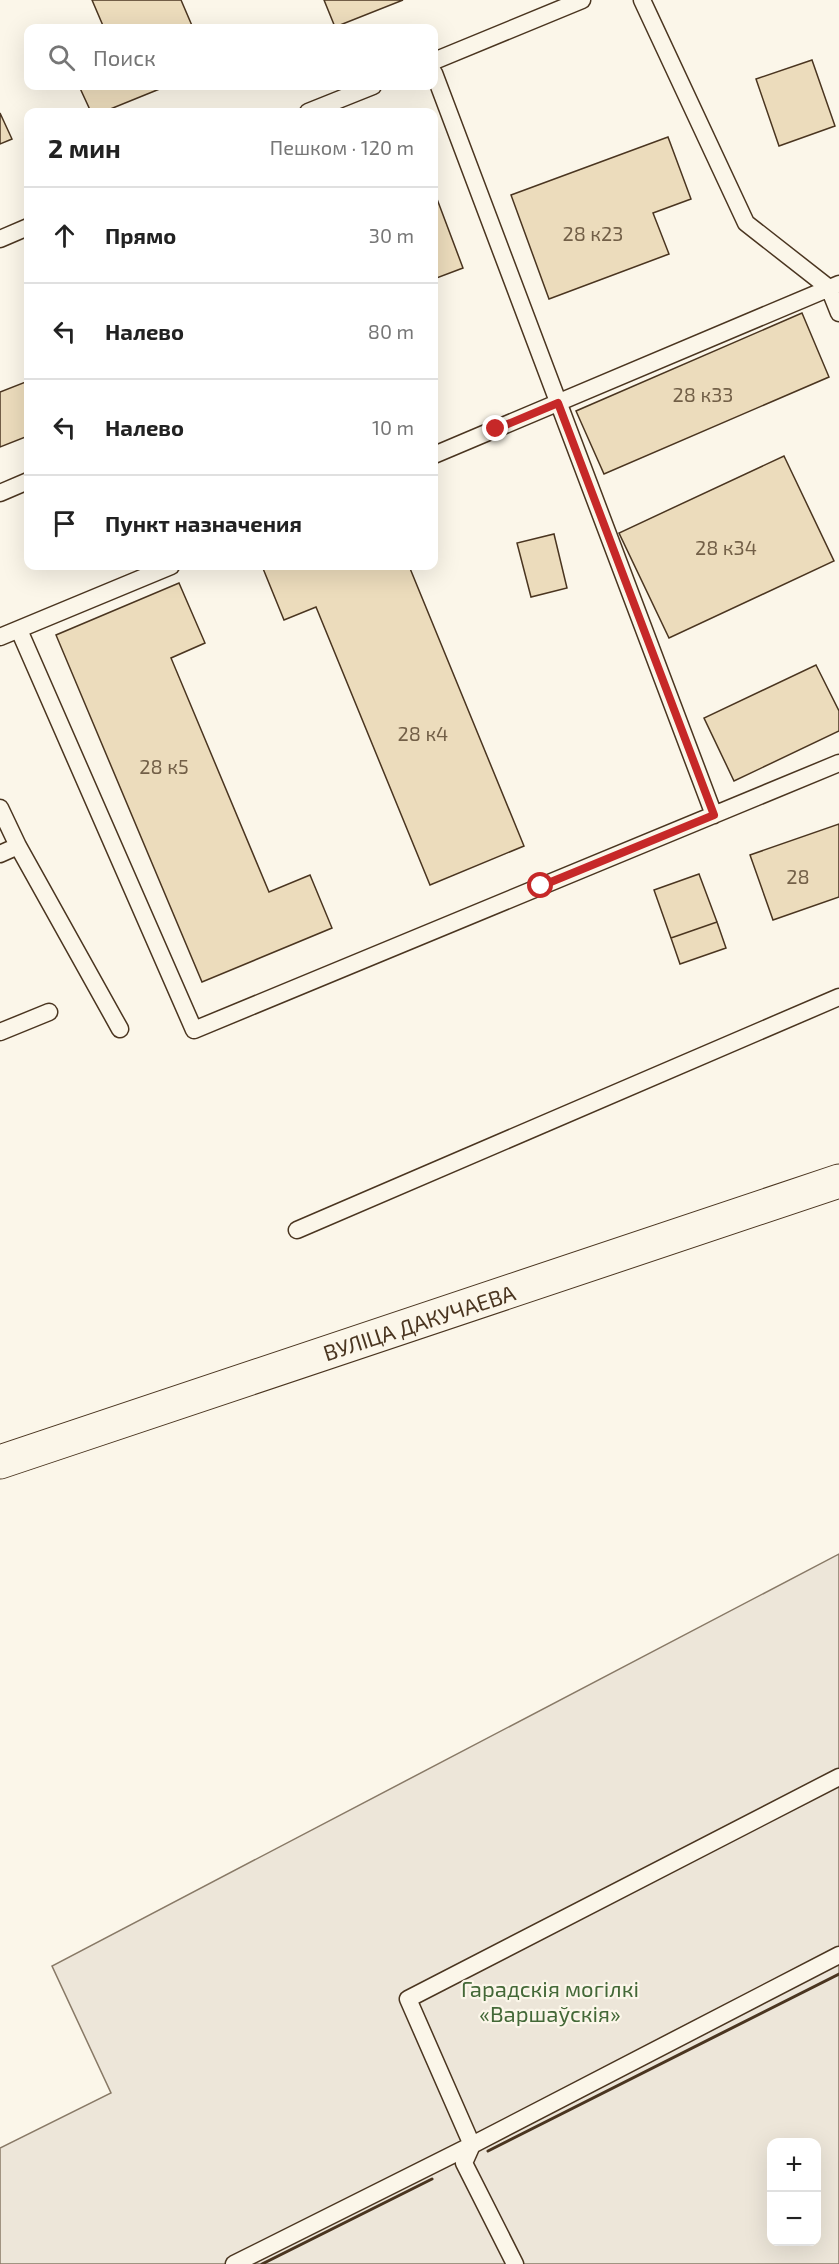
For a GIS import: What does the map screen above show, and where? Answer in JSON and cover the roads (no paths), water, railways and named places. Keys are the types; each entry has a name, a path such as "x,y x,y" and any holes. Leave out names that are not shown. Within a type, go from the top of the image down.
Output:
{"street":[{"name":"ВУЛІЦА ДАКУЧАЕВА","path":"0,1462 839,1181"}],"lane":[{"path":"438,59 582,0"},
{"path":"642,0 746,222 834,286 839,312"},
{"path":"438,84 714,815"},
{"path":"318,108 364,90"},
{"path":"0,239 24,229"},
{"path":"438,453 834,286"},
{"path":"0,493 24,483"},
{"path":"0,638 162,570"},
{"path":"19,630 194,1030 839,763"},
{"path":"0,808 18,846 120,1029"},
{"path":"0,854 18,846"},
{"path":"297,1230 839,997"},
{"path":"0,1032 49,1011"},
{"path":"515,2264 464,2163 472,2145 408,1999 839,1777"},
{"path":"234,2264 472,2145 839,1955"}],"park label":[{"name":"Гарадскія могілкі «Варшаўскія»","path":"550,2000"}]}
